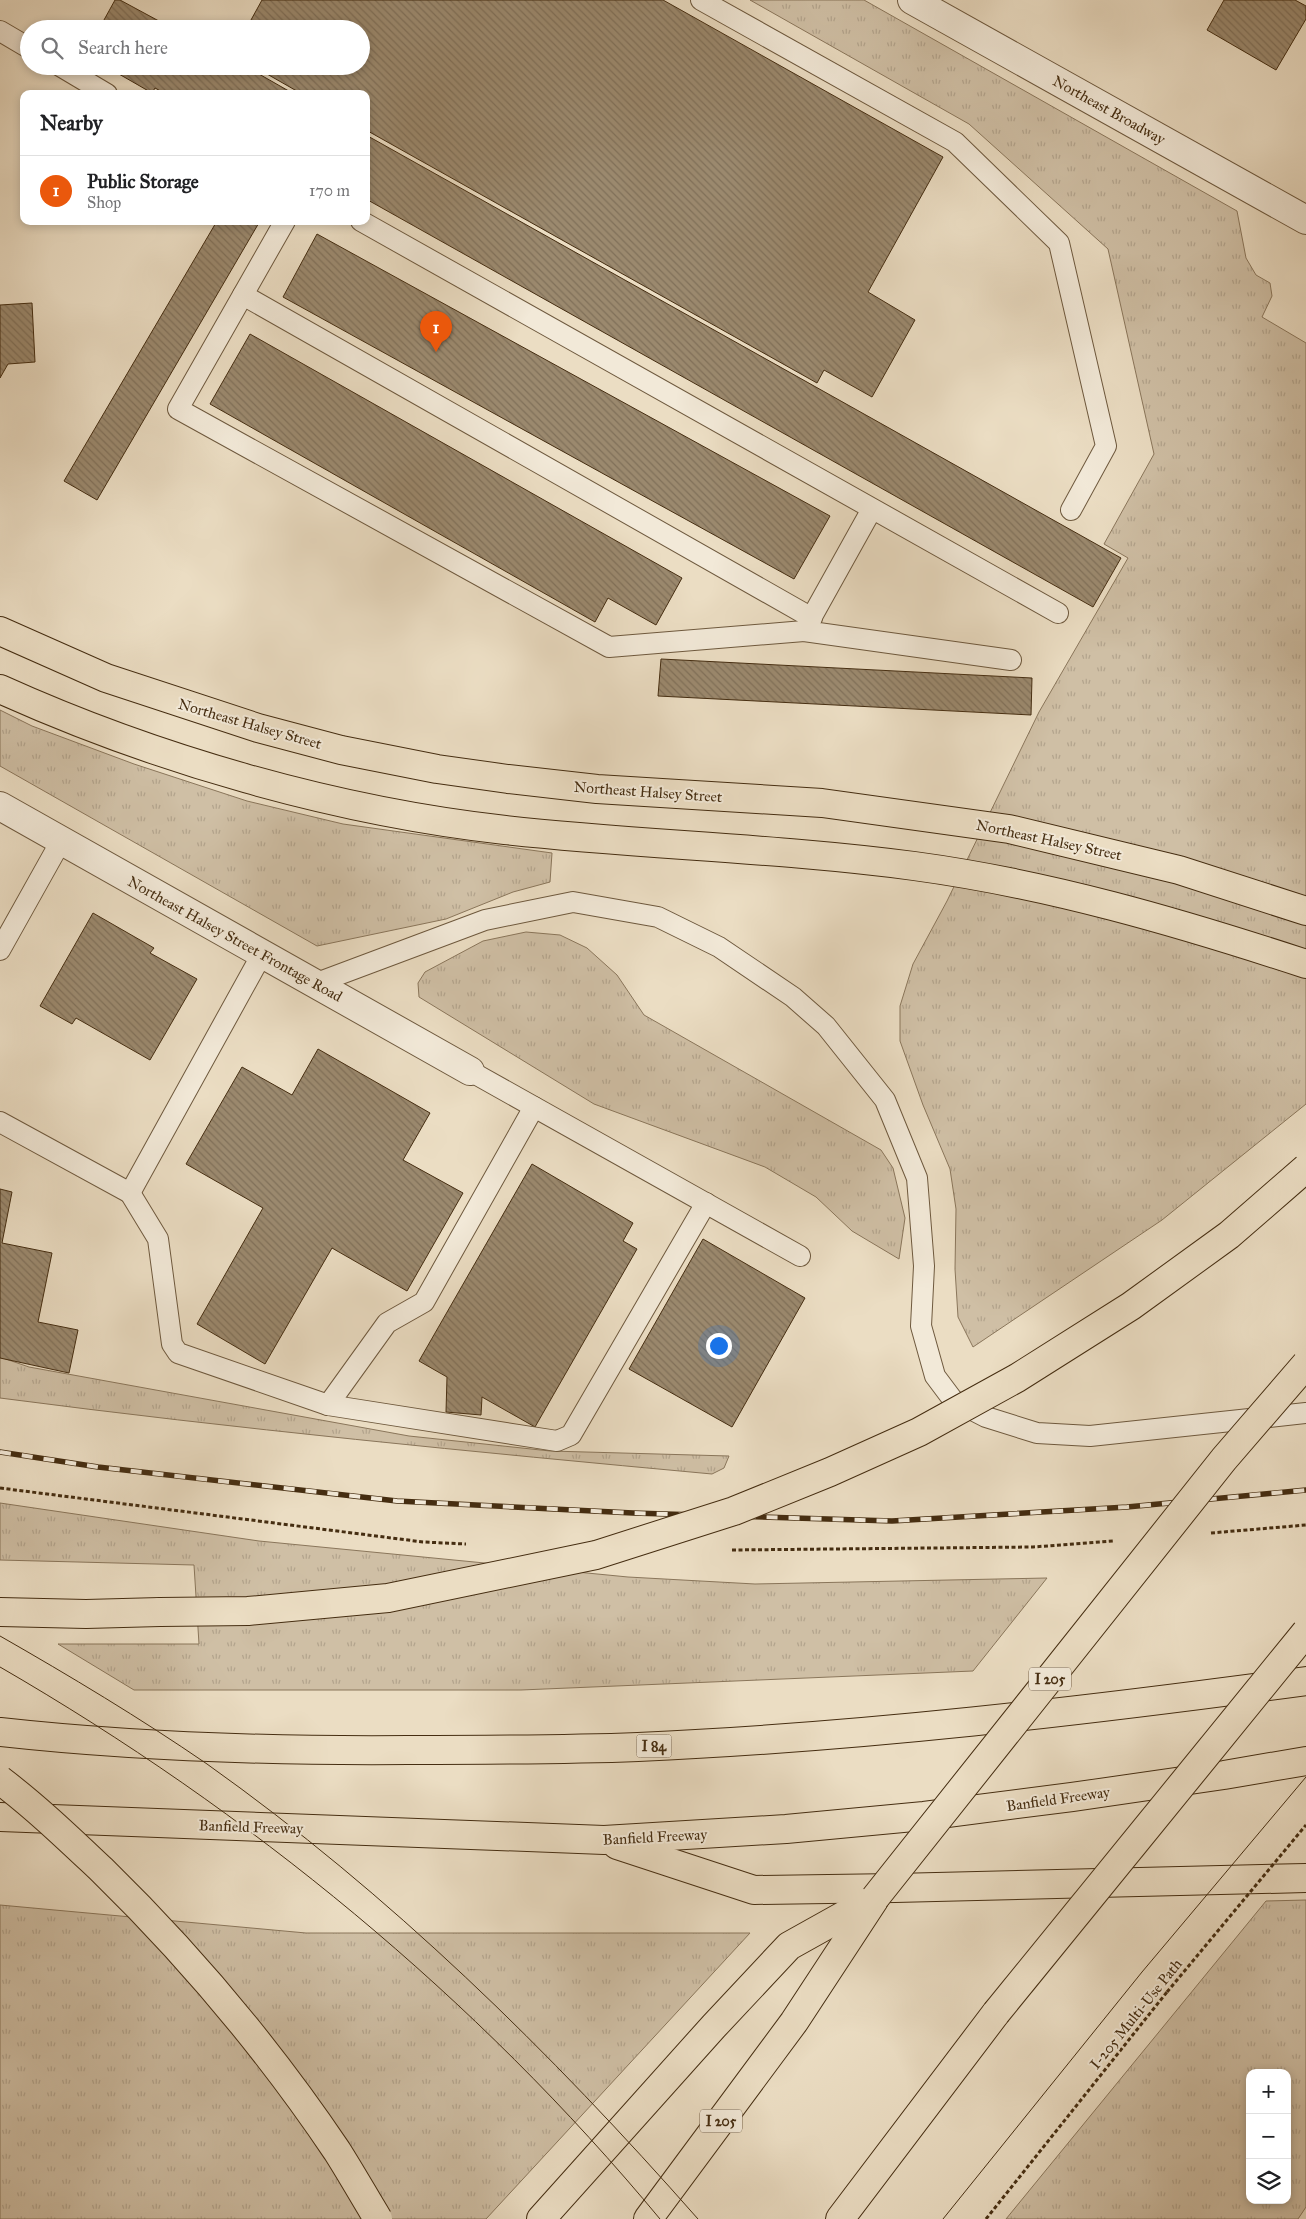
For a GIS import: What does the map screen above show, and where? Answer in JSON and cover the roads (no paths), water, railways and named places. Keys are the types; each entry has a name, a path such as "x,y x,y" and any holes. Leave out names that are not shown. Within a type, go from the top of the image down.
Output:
{"main road":[{"name":"Northeast Halsey Street","path":"0,631 106,678 258,728 341,750 437,769 597,789 822,803 1009,829 1097,848 1179,870 1306,911"},
{"path":"0,688 170,755 344,802 426,818 501,829 598,839 814,854 916,866 999,880 1084,898 1239,942 1306,964"},
{"path":"0,1612 86,1614 248,1611 388,1598 596,1555 734,1511 830,1472 919,1432 1017,1378 1131,1306 1228,1235 1306,1168"},
{"name":"I 205","path":"648,2219 794,2022 875,1898 1224,1459 1306,1364"},
{"path":"840,2219 996,2013 1306,1632"},
{"name":"I 84","path":"0,1732 190,1746 336,1751 637,1747 925,1726 1072,1710 1306,1680"},
{"name":"Banfield Freeway","path":"0,1817 604,1840 786,1829 924,1816 1082,1796 1306,1761"},
{"path":"0,1780 37,1808 166,1934 242,2024 337,2151 378,2219"},
{"path":"604,1840 754,1890 1306,1878"},
{"path":"542,2219 714,2026 789,1946 875,1898"}],"street":[{"name":"Northeast Broadway","path":"912,0 1306,220"},
{"name":"Northeast Halsey Street Frontage Road","path":"0,806 470,1070"}],"lane":[{"path":"701,0 955,142 1059,243 1106,446 1071,510"},
{"path":"0,31 20,43"},
{"path":"75,75 100,90"},
{"path":"283,225 178,409 609,647 808,624 1011,660"},
{"path":"368,225 1058,613"},
{"path":"243,295 808,624"},
{"path":"808,624 872,509"},
{"path":"0,950 61,841"},
{"path":"314,984 485,920 573,902 658,917 719,948 793,997 826,1026 885,1100 917,1178 924,1266 921,1326 935,1376 953,1400 986,1417 1038,1433 1090,1436 1306,1413"},
{"path":"130,1193 262,954"},
{"path":"470,1070 800,1256"},
{"path":"328,1405 387,1323 424,1302 534,1107"},
{"path":"0,1122 130,1193 158,1239 172,1344 178,1353 328,1405 557,1441 571,1435 706,1203"}],"tram line":[{"path":"0,1636 105,1698 207,1764 275,1814 340,1866 466,1977 526,2035 585,2095 698,2219"},
{"path":"0,1667 92,1723 182,1783 270,1846 354,1914 436,1985 514,2059 589,2137 660,2219"},
{"path":"943,2219 1142,1972 1306,1777"}],"railway":[{"path":"0,1452 98,1467 397,1501 633,1513 892,1521 1127,1507 1306,1490"}],"place":[{"name":"Public Storage","path":"436,352"}]}
